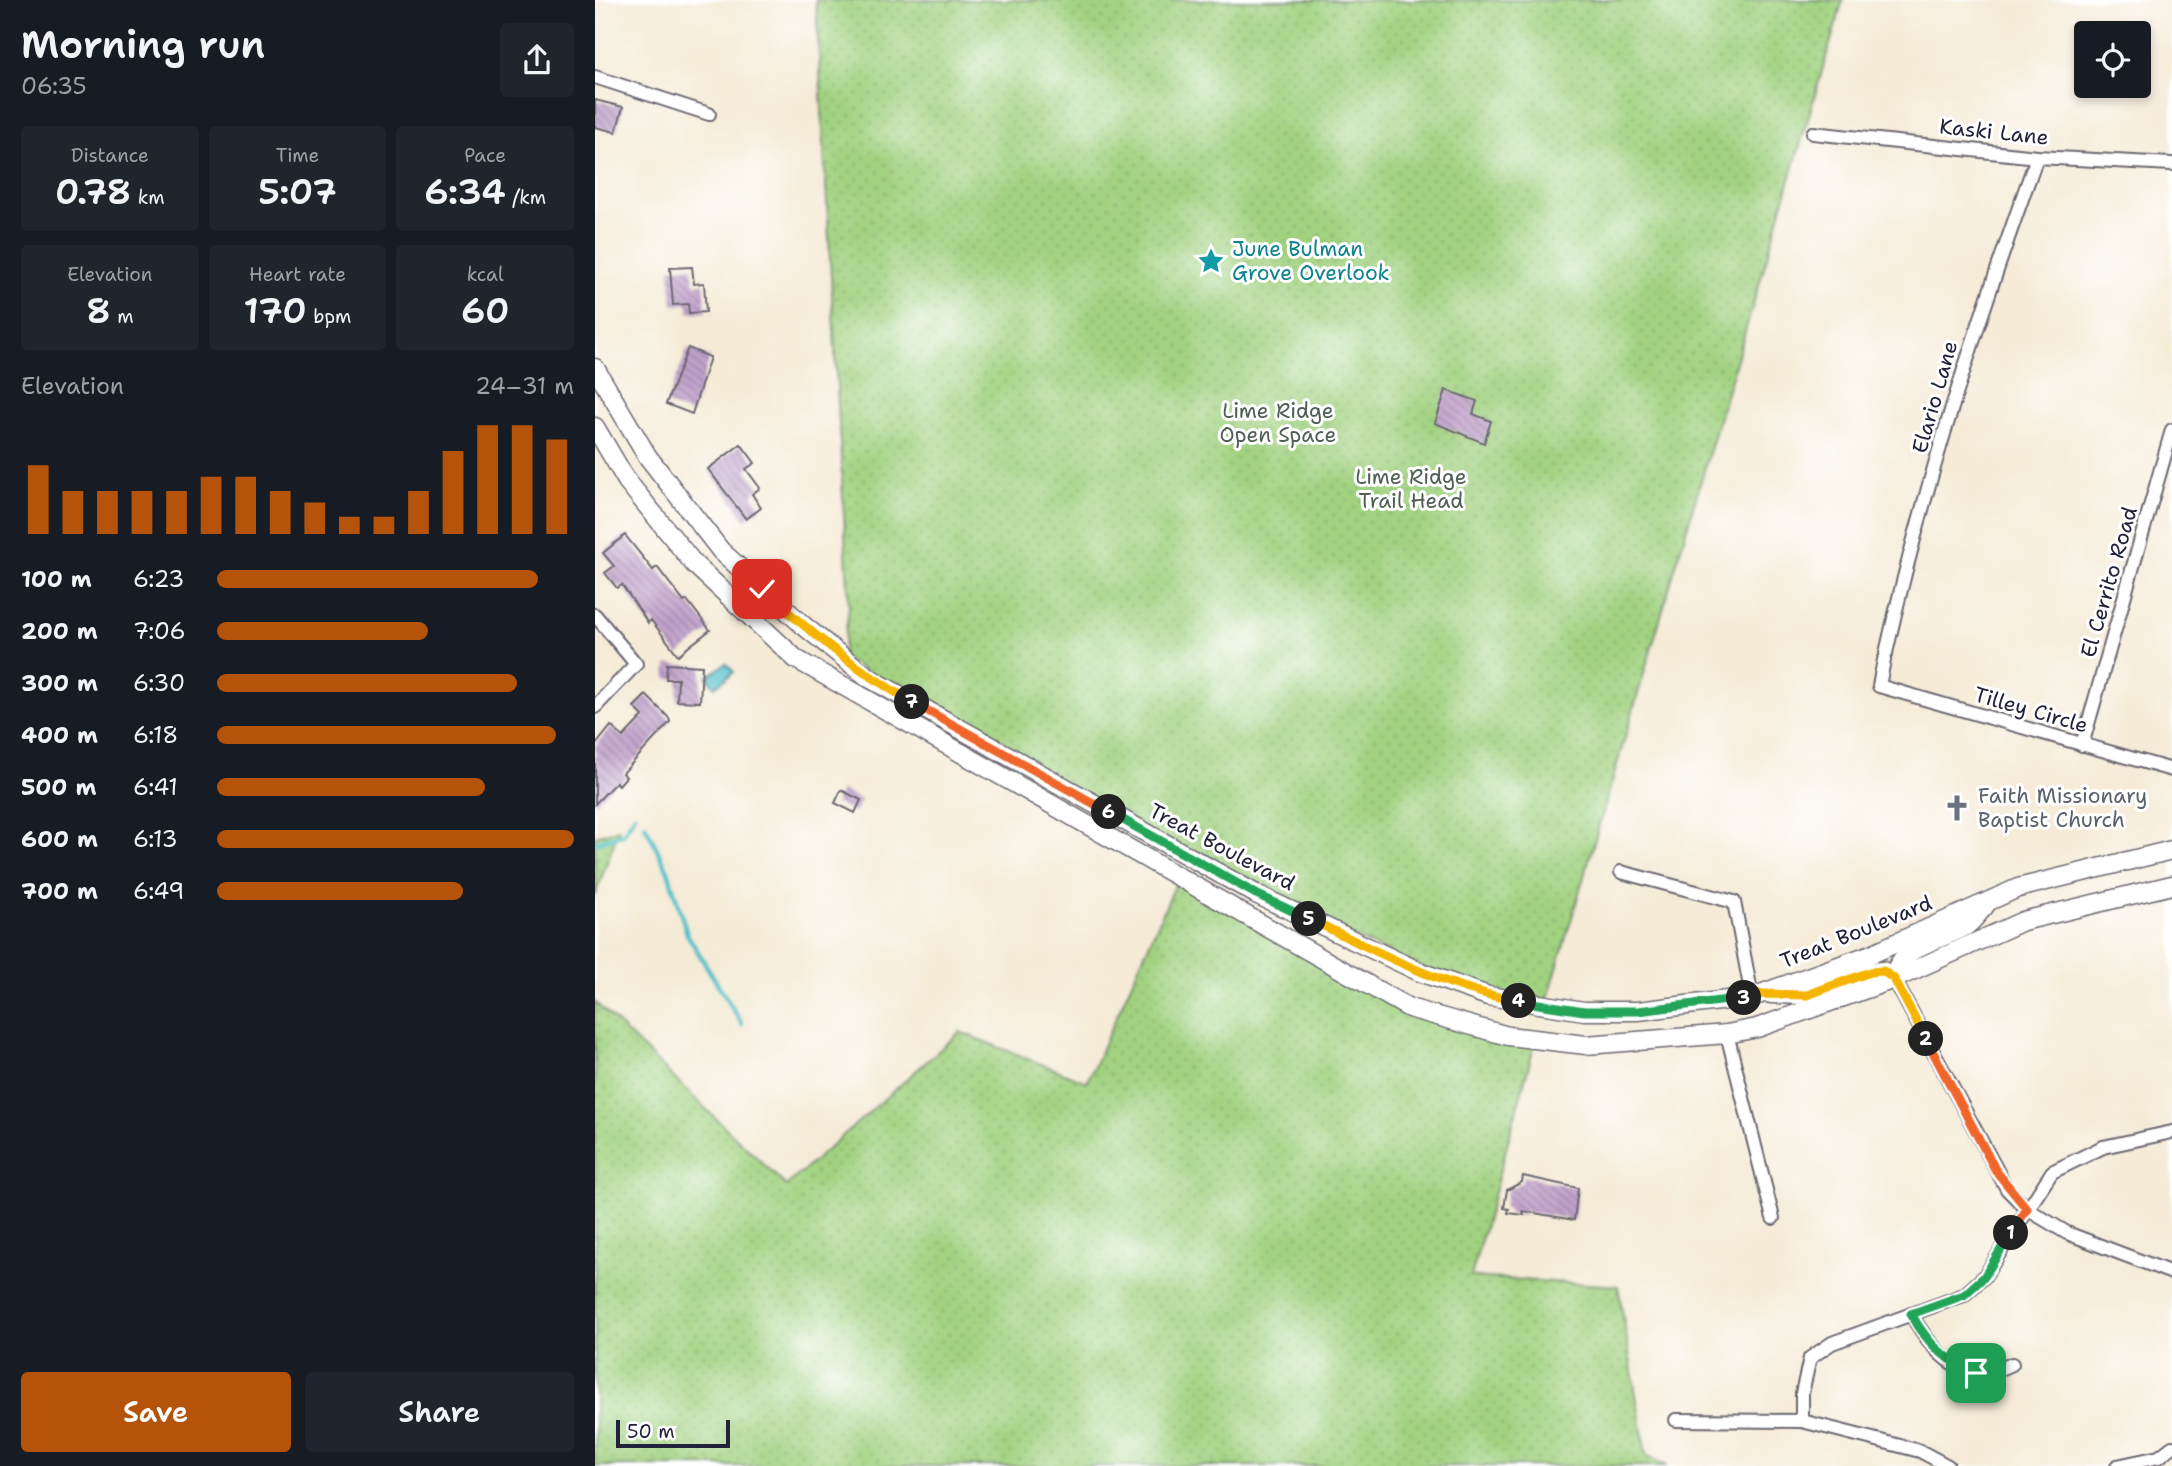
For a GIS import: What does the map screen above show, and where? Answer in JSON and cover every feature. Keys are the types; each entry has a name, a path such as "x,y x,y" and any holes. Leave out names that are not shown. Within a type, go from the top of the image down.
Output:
{"main road":[{"name":"Treat Boulevard","path":"595,368 649,457 721,551 804,626 869,678 1256,894 1420,972 1488,996 1584,1011 1638,1011 1757,995 1869,955 2018,888 2172,850"},
{"path":"595,427 627,481 694,564 796,659 1409,1008 1508,1036 1586,1045 1727,1034 1757,1028 1894,979 2023,921 2172,885"},
{"path":"1894,979 1895,969 1910,951 1968,925 1991,900"},
{"path":"1757,995 1807,995 1870,972 1883,971 1894,979"}],"street":[{"path":"595,77 709,114"},
{"name":"Kaski Lane","path":"1813,133 2037,156 2172,164"},
{"name":"Elario Lane","path":"1879,686 1905,567 1971,341 2037,156"},
{"name":"El Cerrito Road","path":"2083,745 2172,430"},
{"path":"595,615 636,664 595,707"},
{"name":"Tilley Circle","path":"1879,686 2172,770"},
{"path":"1621,872 1734,902 1757,995"},
{"path":"1894,979 1996,1171 2027,1209 2067,1233 2172,1273"},
{"path":"1727,1034 1773,1218"},
{"path":"1802,1421 1803,1393 1810,1358 1832,1343 1964,1295 1984,1277 2052,1172 2103,1147 2172,1132"},
{"path":"1911,1314 1926,1341 1945,1359 1976,1373 1989,1374 2012,1364"},
{"path":"1676,1420 1802,1421 1920,1451 1948,1466"},
{"path":"2117,1466 2159,1457 2172,1447"}],"green space":[{"name":"Lime Ridge Open Space","path":"816,0 1843,0 1546,1005 1488,996 1256,894 842,657 849,608"},
{"path":"619,829 595,896 595,836"},
{"path":"1179,877 1409,1008 1536,1039 1471,1277 1618,1286 1646,1455 1667,1466 595,1466 595,1002 786,1186 960,1032 1087,1082"}],"water":[{"path":"726,663 734,672 715,687 707,677"}],"building":[{"path":"595,100 623,107 616,132 595,127"},
{"path":"692,267 694,284 704,283 706,312 689,313 688,304 673,305 670,268"},
{"path":"688,348 710,357 692,414 666,404"},
{"path":"1446,390 1477,401 1473,414 1491,421 1484,443 1435,423"},
{"path":"741,444 755,463 746,469 760,488 752,494 761,508 746,519 708,469"},
{"path":"625,535 653,570 657,567 684,602 687,600 710,630 678,655 651,620 648,623 622,585 617,588 605,573 614,566 603,553"},
{"path":"667,664 702,666 700,702 677,701 678,679 666,679"},
{"path":"646,695 670,722 623,773 626,777 619,785 616,782 595,804 595,746 611,726 623,737 643,716 634,707"},
{"path":"841,790 861,800 855,813 835,803"},
{"path":"1523,1176 1578,1188 1574,1220 1523,1211 1524,1215 1508,1213 1509,1209 1504,1208 1507,1190 1522,1182"}],"waterway":[{"path":"595,843 623,834 635,815"},
{"path":"645,825 668,871 687,934 742,1024"}],"place":[{"name":"June Bulman Grove Overlook","path":"1211,261"},
{"name":"Faith Missionary Baptist Church","path":"1957,808"}],"route":[{"path":"762,589 869,678 1256,894 1420,972 1488,996 1584,1011 1638,1011 1761,994 1807,995 1870,972 1883,971 1894,979 1996,1171 2007,1189 2027,1209 1984,1277 1964,1295 1911,1314 1926,1341 1945,1359 1976,1373"}],"park label":[{"name":"Lime Ridge Trail Head","path":"1411,489"}]}
